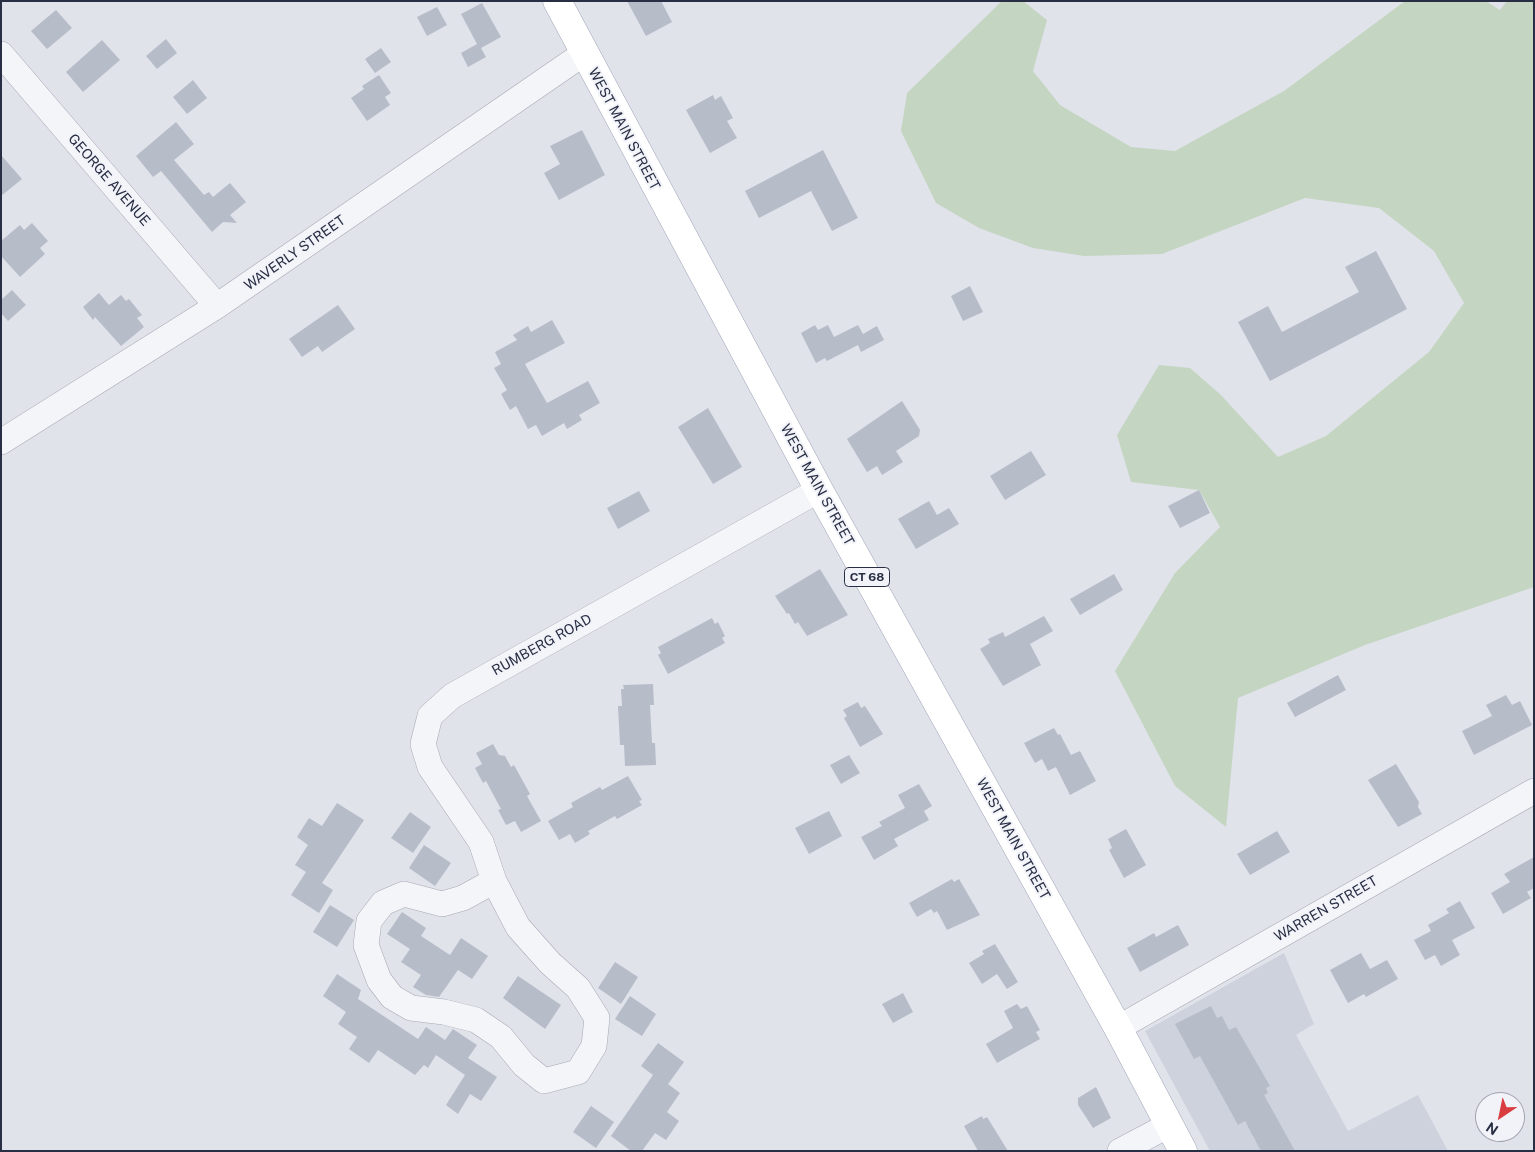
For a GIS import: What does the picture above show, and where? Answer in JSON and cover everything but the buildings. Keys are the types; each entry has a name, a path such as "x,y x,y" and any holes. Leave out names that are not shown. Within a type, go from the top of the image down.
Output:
{"main road":[{"name":"WEST MAIN STREET","path":"556,1 819,490 1118,1028 1183,1151"}],"street":[{"name":"GEORGE AVENUE","path":"1,54 218,306"},
{"name":"WAVERLY STREET","path":"1,442 218,306 583,54"},
{"name":"RUMBERG ROAD","path":"494,881 463,898 442,904 404,894 383,903 369,921 366,945 379,980 392,997 411,1008 444,1012 476,1020 501,1037 524,1065 544,1081 578,1072 594,1046 597,1018 578,988 550,963 518,927 494,881 482,842 430,767 423,744 430,716 452,696 819,490"},
{"name":"WARREN STREET","path":"1118,1028 1534,791"},
{"path":"1120,1151 1169,1125"}],"shaded area":[{"path":"1284,953 1314,1024 1296,1035 1348,1131 1418,1095 1448,1151 1210,1151 1145,1031"}],"green space":[{"path":"1002,1 1023,1 1047,20 1033,71 1060,105 1131,147 1175,151 1284,91 1405,1 1486,1 1500,10 1507,1 1534,1 1534,587 1365,645 1238,698 1226,827 1175,786 1115,671 1175,573 1220,527 1199,490 1131,482 1117,435 1159,365 1190,368 1221,395 1278,457 1326,436 1429,352 1464,303 1434,251 1379,208 1305,198 1162,254 1084,256 1033,248 979,228 936,203 901,131 907,93"}]}
